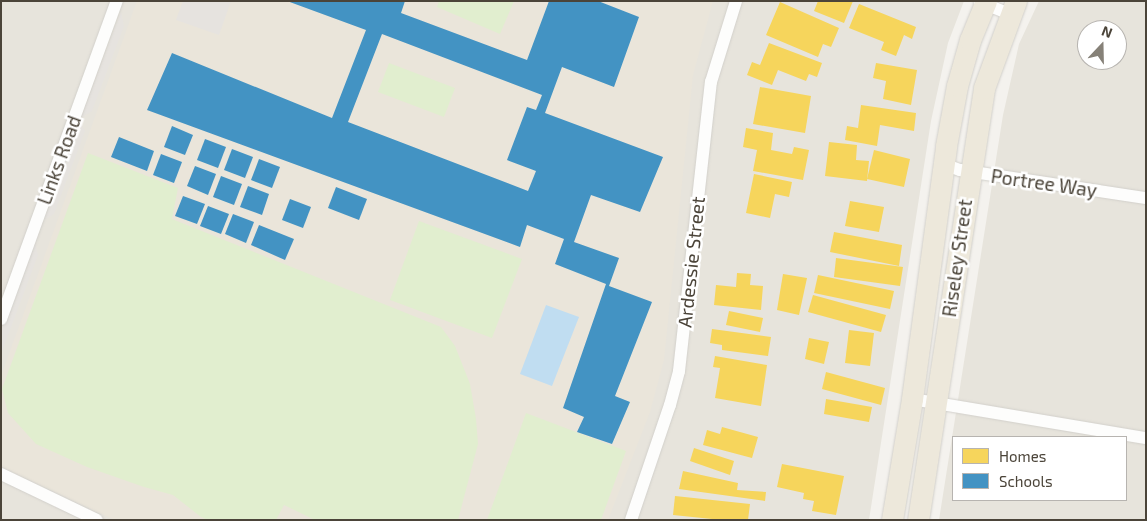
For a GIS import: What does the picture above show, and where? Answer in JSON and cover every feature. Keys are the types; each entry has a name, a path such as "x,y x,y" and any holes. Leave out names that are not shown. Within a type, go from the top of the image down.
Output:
{"highway":[{"name":"Riseley Street","path":"892,520 912,399 944,164 957,86 983,2"},
{"name":"Riseley Street","path":"918,520 984,88 1013,8"}],"street":[{"name":"Links Road","path":"1,320 117,1"},
{"name":"Ardessie Street","path":"631,520 670,405 679,371 711,82 736,1"},
{"path":"983,2 1013,8"},
{"name":"Portree Way","path":"944,164 970,172 1146,198"},
{"path":"912,399 936,405 1146,438"},
{"path":"1,474 97,520"}],"shaded area":[{"path":"1,1 964,1 948,43 931,121 869,520 1,520"},
{"path":"137,1 713,1 693,75 664,360 650,412 608,520 115,520 1,467 1,376"},
{"path":"183,1 231,1 219,35 176,20"},
{"path":"1039,1 1146,1 1146,520 939,520 952,438 952,501 1127,501 1127,436 952,436 1003,115 1019,44"},
{"path":"121,12 124,26 92,111 81,118"},
{"path":"79,122 85,131 54,214 42,222"},
{"path":"35,243 38,255 1,354 1,332"}],"green space":[{"path":"439,1 514,1 500,34 437,7"},
{"path":"389,63 455,88 444,117 378,92"},
{"path":"88,153 178,188 172,219 441,327 455,346 470,384 476,419 478,444 458,520 315,520 284,505 276,520 208,520 201,517 173,495 87,467 36,444 8,413 2,389"},
{"path":"419,221 522,259 492,338 390,300"},
{"path":"526,413 626,451 601,520 487,520"}],"water":[{"path":"546,305 579,317 552,386 520,374"}],"building: Homes":[{"path":"818,1 853,1 844,23 814,11"},
{"path":"780,2 839,28 831,47 823,44 818,57 766,35"},
{"path":"859,4 916,27 912,39 904,35 896,56 881,50 884,42 849,28"},
{"path":"769,43 822,63 817,77 809,74 806,81 778,70 772,85 747,75 752,62 760,65"},
{"path":"876,63 917,70 911,105 883,99 886,81 873,78"},
{"path":"760,87 811,96 805,133 753,124"},
{"path":"861,105 916,113 914,131 880,125 877,146 845,140 847,126 858,128"},
{"path":"746,128 773,133 771,150 792,154 794,147 809,150 803,180 753,171 757,150 743,147"},
{"path":"829,142 857,145 856,160 869,161 867,181 825,176"},
{"path":"874,150 910,159 904,187 867,179"},
{"path":"754,174 792,182 789,197 775,194 770,218 746,213"},
{"path":"850,201 884,207 879,232 845,226"},
{"path":"834,232 902,245 899,266 830,252"},
{"path":"836,258 903,267 900,286 834,277"},
{"path":"737,273 751,274 750,285 763,286 761,310 714,305 716,285 736,287"},
{"path":"783,274 807,278 799,315 777,310"},
{"path":"818,275 894,291 890,309 814,293"},
{"path":"813,295 886,315 881,332 808,312"},
{"path":"729,311 763,318 760,332 726,325"},
{"path":"712,329 771,337 768,356 722,350 722,345 710,343"},
{"path":"849,330 874,333 870,366 845,363"},
{"path":"809,338 829,342 824,364 805,359"},
{"path":"715,356 767,365 761,406 715,398 720,368 713,367"},
{"path":"826,372 885,388 881,405 822,389"},
{"path":"826,399 872,407 869,422 824,414"},
{"path":"722,427 758,437 752,458 703,445 707,430 720,434"},
{"path":"694,448 734,461 730,475 690,461"},
{"path":"782,464 844,476 836,515 812,511 814,501 803,499 804,493 777,487"},
{"path":"683,471 738,483 737,490 766,492 765,501 679,489"},
{"path":"675,496 750,504 748,520 722,520 673,515"}],"building: Schools":[{"path":"287,1 405,1 401,13 527,60 549,1 598,1 639,17 614,87 562,67 545,113 663,157 640,212 591,195 574,242 619,258 609,286 652,302 615,396 630,402 612,444 577,432 584,417 563,408 606,284 555,264 564,239 527,225 520,247 147,110 172,53 332,118 366,30","holes":["382,34 542,95 536,110 527,107 507,160 536,171 528,191 348,122"]},
{"path":"172,126 193,135 185,155 164,147"},
{"path":"119,137 154,151 147,171 111,157"},
{"path":"205,139 226,147 218,168 197,160"},
{"path":"232,149 253,157 245,178 224,170"},
{"path":"161,154 182,162 174,183 153,175"},
{"path":"259,159 280,167 272,188 251,180"},
{"path":"195,166 216,174 208,195 187,186"},
{"path":"221,176 242,184 234,205 213,197"},
{"path":"248,186 269,194 262,215 240,207"},
{"path":"336,187 367,199 359,220 328,208"},
{"path":"183,196 205,204 197,224 175,216"},
{"path":"290,199 311,207 303,228 282,220"},
{"path":"208,206 229,214 221,234 200,226"},
{"path":"233,214 254,222 246,243 225,234"},
{"path":"259,225 294,239 285,260 251,245"}]}
